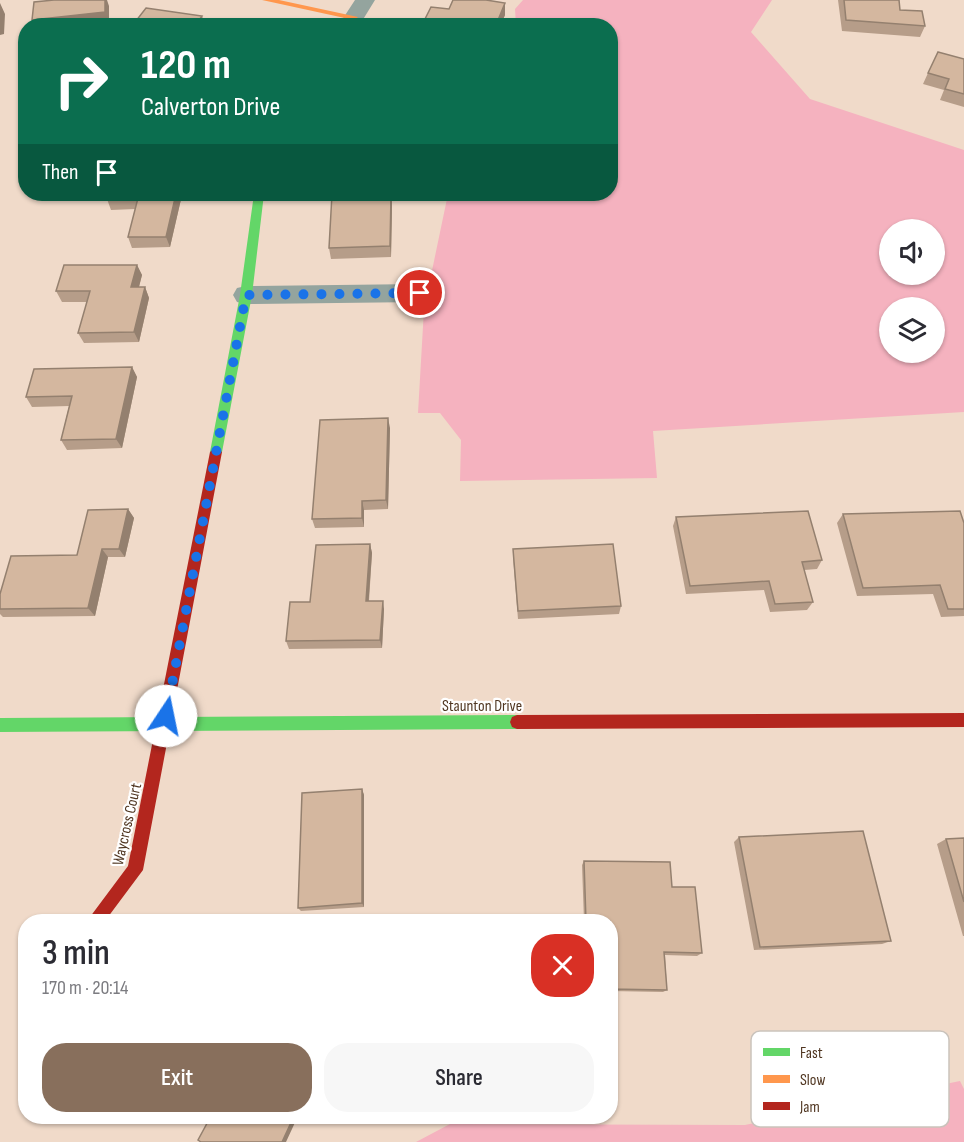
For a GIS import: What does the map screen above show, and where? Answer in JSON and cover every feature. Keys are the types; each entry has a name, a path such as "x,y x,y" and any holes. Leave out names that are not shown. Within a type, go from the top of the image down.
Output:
{"street":[{"path":"266,0 356,14"},
{"name":"Waycross Court","path":"100,914 135,870 246,295 258,201"},
{"path":"246,295 420,293"},
{"name":"Staunton Drive","path":"0,725 964,720"}],"shaded area":[{"path":"523,0 772,0 751,32 810,99 964,150 964,412 653,431 657,478 460,481 461,440 440,413 418,413 424,309 447,201 618,201 618,18 516,18 515,9"},
{"path":"960,1081 964,1089 964,1142 416,1142 450,1124 751,1124 751,1127 949,1127 949,1083"}],"building":[{"path":"105,0 105,12 32,18 34,2"},
{"path":"453,0 486,0 505,3 499,18 426,18 431,7 449,9"},
{"path":"844,0 899,0 900,10 922,11 925,26 846,20"},
{"path":"146,8 202,16 201,18 138,18"},
{"path":"938,52 964,59 964,94 945,89 949,79 928,73"},
{"path":"137,201 174,201 166,237 128,237"},
{"path":"332,201 391,201 390,246 329,248"},
{"path":"64,265 137,265 131,287 145,287 134,332 78,333 90,291 56,291"},
{"path":"132,367 116,439 61,440 72,396 26,397 34,369"},
{"path":"388,418 386,500 362,501 362,518 312,519 320,420"},
{"path":"128,509 119,549 102,549 88,608 0,609 0,594 11,556 77,555 88,510"},
{"path":"808,511 822,560 802,562 813,602 775,604 769,581 690,586 676,517"},
{"path":"960,511 964,523 964,609 948,609 940,585 863,588 843,514"},
{"path":"370,544 366,601 383,601 380,640 286,641 290,602 310,602 316,545"},
{"path":"613,544 621,606 518,611 513,549"},
{"path":"362,789 362,903 298,908 302,793"},
{"path":"863,831 891,941 760,947 739,837"},
{"path":"964,838 964,902 946,839"},
{"path":"584,861 670,862 672,887 695,887 702,953 664,952 667,990 618,989 618,914 586,914"},
{"path":"207,1124 290,1124 282,1142 201,1142 198,1140"}],"traffic: fast":[{"path":"216,452 246,295 258,201"},
{"path":"0,725 517,722"}],"traffic: slow":[{"path":"266,0 354,17"}],"traffic: jam":[{"path":"100,914 135,870 216,452"},
{"path":"517,722 964,720"}],"route":[{"path":"166,716 246,295 420,293"}]}
